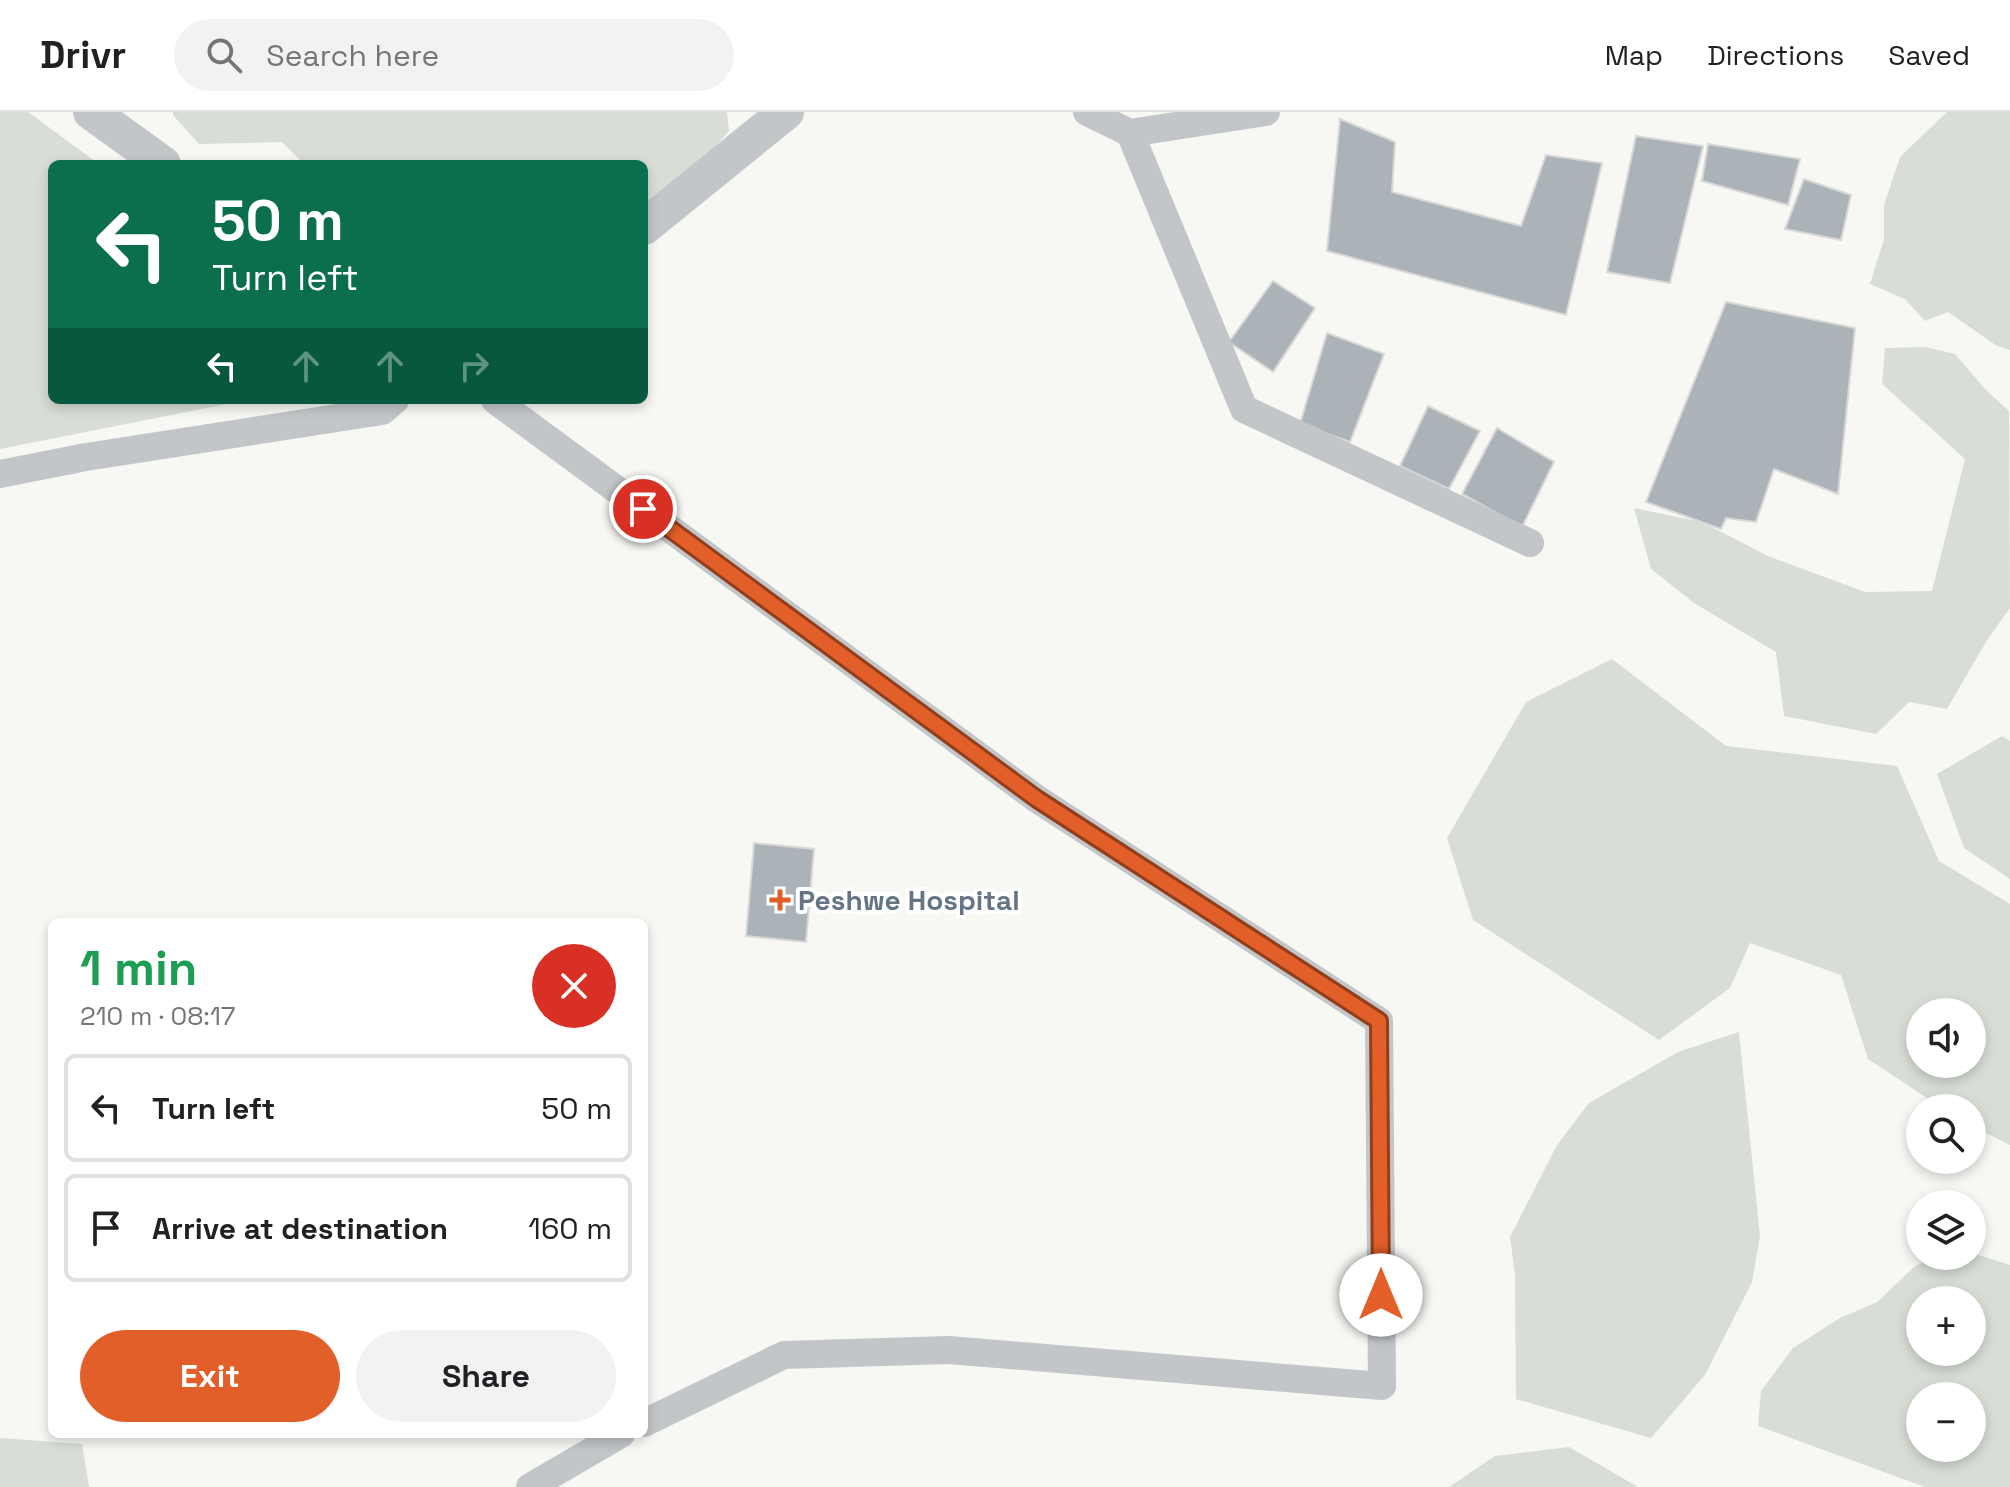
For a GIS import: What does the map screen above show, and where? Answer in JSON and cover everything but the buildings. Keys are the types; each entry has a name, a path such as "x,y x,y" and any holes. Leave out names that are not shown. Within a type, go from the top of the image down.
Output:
{"street":[{"path":"91,112 157,160"},
{"path":"648,224 786,112"},
{"path":"1087,112 1130,133 1266,112"},
{"path":"1130,133 1244,409 1530,543"},
{"path":"0,474 86,457 382,411 390,404"},
{"path":"500,404 1037,799 1379,1021 1382,1386 949,1350 784,1355 648,1421"},
{"path":"530,1487 614,1438"}],"shaded area":[{"path":"0,112 28,112 94,160 48,160 48,404 227,404 0,449"},
{"path":"173,112 727,112 729,131 699,166 648,202 648,160 300,160 282,142 199,144"},
{"path":"1947,112 2010,112 2010,350 1997,346 1948,312 1925,321 1905,299 1870,284 1884,239 1884,205 1900,157"},
{"path":"1926,347 1955,354 2009,411 2010,608 1987,640 1947,709 1909,702 1876,734 1784,716 1776,652 1694,603 1651,569 1634,508 1702,522 1768,556 1865,592 1932,591 1965,459 1882,384 1885,348"},
{"path":"1612,659 1726,746 1897,766 1939,861 2010,904 2010,1145 1986,1133 1986,1094 1921,1094 1868,1059 1841,975 1750,943 1730,988 1659,1040 1473,920 1447,838 1526,702"},
{"path":"2002,736 2010,741 2010,879 1964,848 1937,774"},
{"path":"1739,1032 1760,1236 1752,1282 1705,1375 1651,1438 1516,1399 1515,1274 1510,1237 1557,1145 1589,1103 1678,1052"},
{"path":"1986,1257 2010,1265 2010,1487 1925,1487 1758,1426 1761,1391 1793,1348 1840,1318 1877,1302 1911,1270 1986,1270"},
{"path":"0,1438 82,1444 89,1487 0,1487"},
{"path":"1569,1447 1638,1487 1449,1487 1495,1456"}],"place":[{"name":"Peshwe Hospital","path":"780,900"}],"route":[{"path":"643,509 1037,799 1379,1021 1381,1295"}]}
